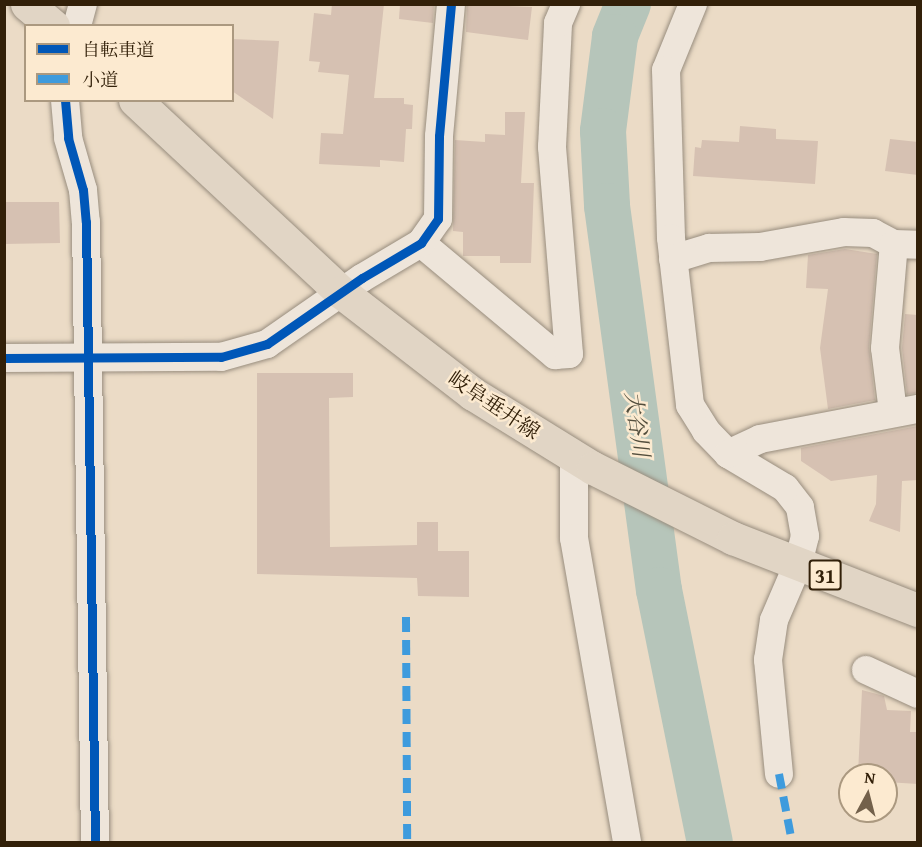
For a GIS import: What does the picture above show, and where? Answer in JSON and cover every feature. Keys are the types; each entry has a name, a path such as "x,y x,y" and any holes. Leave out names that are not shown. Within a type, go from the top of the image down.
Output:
{"main road":[{"path":"27,4 51,24"},
{"name":"岐阜垂井線","path":"137,102 341,292 473,394 583,462 733,538 918,610"}],"street":[{"path":"78,24 83,4"},
{"path":"4,358 221,357 267,344 341,292 421,243 438,219 440,136 452,4"},
{"path":"421,243 555,355 569,354 552,147 558,23 566,4"},
{"path":"693,4 666,70 673,259 690,405 706,432 728,454 785,488 800,507 804,536 798,564 774,620 768,660 779,774"},
{"path":"65,102 68,138 83,190 86,222 94,843"},
{"path":"673,259 710,248 760,247 844,232 873,233 906,244 885,348 905,410 760,439 728,454"},
{"path":"583,462 573,538 627,843"},
{"path":"866,670 918,694"}],"building":[{"path":"332,4 384,4 374,98 404,98 404,104 413,105 412,129 406,129 404,162 380,160 380,167 319,164 321,133 343,134 349,75 318,72 320,62 309,61 314,13 331,15"},
{"path":"400,4 434,4 433,23 399,19"},
{"path":"467,4 532,7 528,40 466,32"},
{"path":"234,39 279,41 273,119 234,92"},
{"path":"505,112 525,112 521,183 534,183 531,263 500,263 500,256 463,256 463,232 453,231 455,140 485,142 485,134 505,135"},
{"path":"740,126 776,129 776,139 818,141 815,184 693,176 695,147 701,148 702,140 739,142"},
{"path":"890,139 918,142 918,175 885,171"},
{"path":"4,202 59,202 60,243 4,244"},
{"path":"845,249 877,254 869,347 875,400 828,409 820,348 828,289 806,288 808,255"},
{"path":"905,314 918,315 918,393 907,394 902,348"},
{"path":"257,373 353,373 353,397 329,398 330,547 417,545 417,522 438,522 438,551 469,551 469,597 418,596 417,578 257,574"},
{"path":"918,426 918,480 902,481 900,532 869,521 876,504 877,475 831,481 801,461 801,448"},
{"path":"862,690 884,696 887,710 911,711 910,732 918,732 918,784 898,783 898,763 859,763"}],"waterway":[{"name":"大谷川","path":"628,4 615,37 603,131 607,206 659,590 710,842"}],"marked path":[{"path":"406,617 407,842"},
{"path":"779,774 792,842"}],"cycle path":[{"path":"4,358 221,357 267,344 362,278 421,243 438,219 439,136 451,4"},
{"path":"65,102 68,138 83,190 86,222 95,842"}]}
